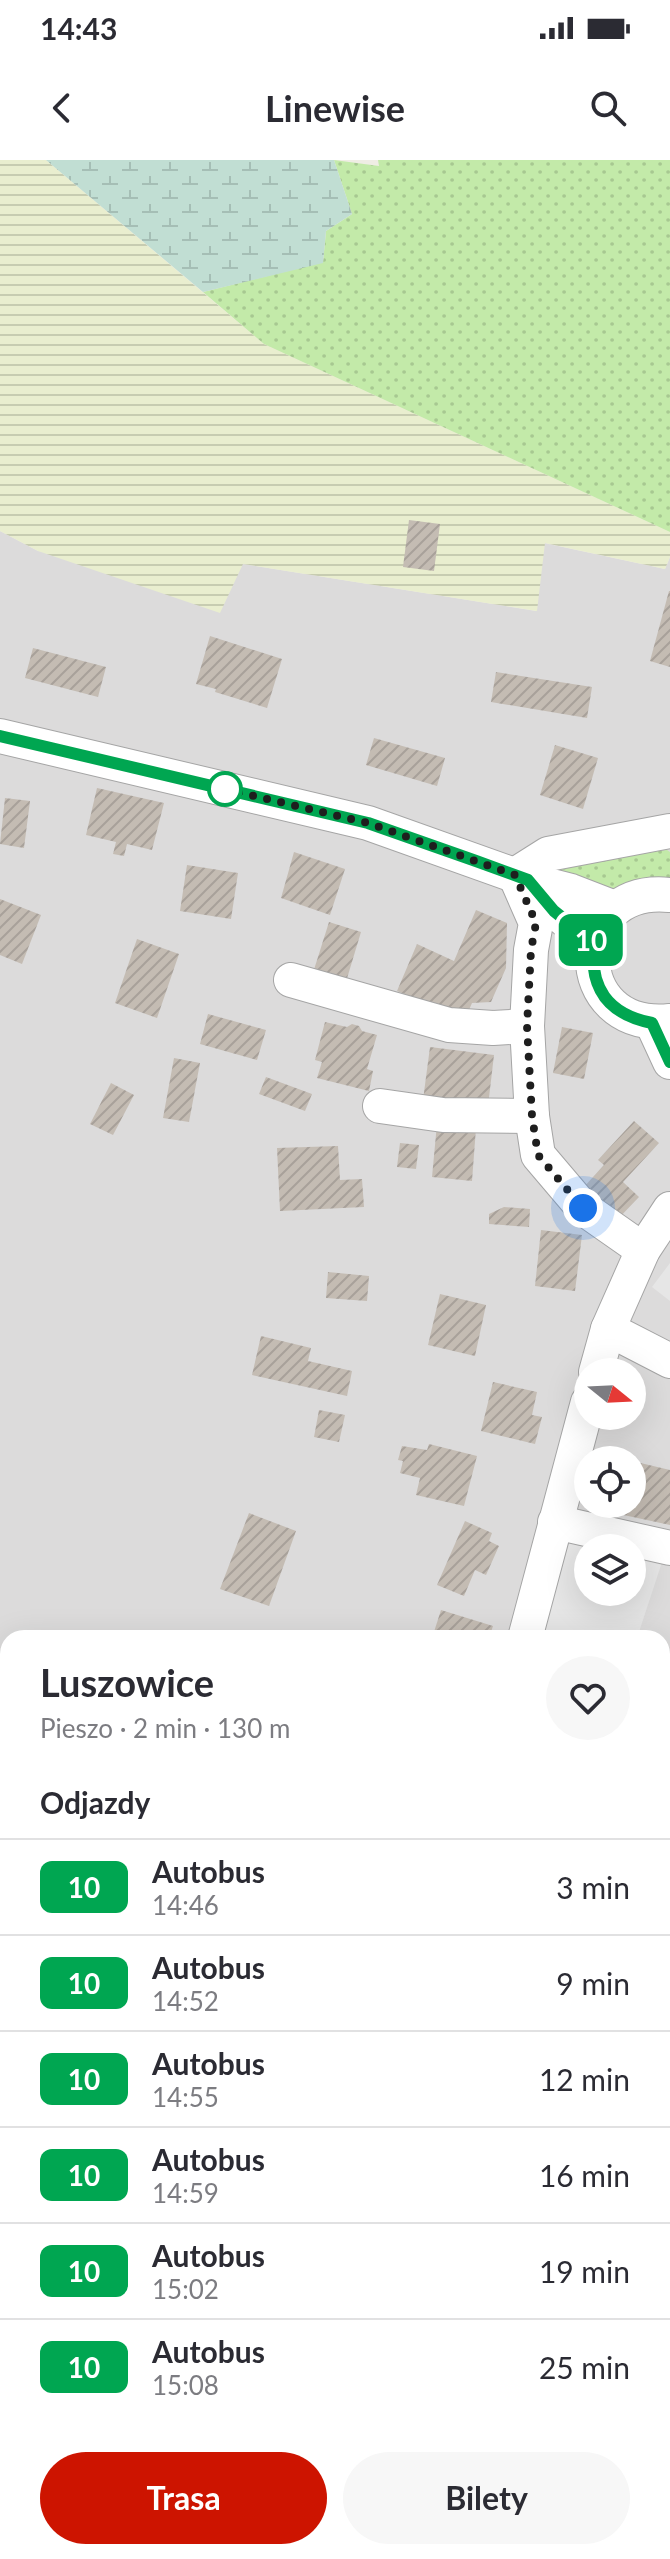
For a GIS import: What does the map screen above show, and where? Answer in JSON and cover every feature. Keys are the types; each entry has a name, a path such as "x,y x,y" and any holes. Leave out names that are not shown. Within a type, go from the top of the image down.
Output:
{"street":[{"path":"0,736 368,823 615,908"},
{"path":"521,878 548,854 670,831"},
{"path":"521,878 554,911 594,943"},
{"path":"521,878 536,923 531,950 527,1026 532,1116 538,1155 583,1208 643,1250"},
{"path":"670,895 653,893 633,898 615,908 599,930 592,961 595,980 617,1010 633,1019 661,1022 670,1062"},
{"path":"291,980 449,1025 493,1028 527,1026"},
{"path":"380,1106 443,1115 532,1116"},
{"path":"600,1358 608,1329 643,1250 670,1209"},
{"path":"608,1329 670,1361"},
{"path":"527,1630 580,1430"},
{"path":"555,1522 670,1548"}],"shaded area":[{"path":"0,160 46,160 264,344 670,532 670,557 665,569 545,543 537,611 243,564 220,613 38,551 0,531"},
{"path":"0,531 38,551 243,564 536,611 544,543 665,569 670,557 670,1630 0,1630"},
{"path":"670,1263 670,1301 652,1287"},
{"path":"571,1536 574,1537 574,1606 646,1606 646,1552 664,1556 640,1630 544,1630"}],"green space":[{"path":"46,160 334,160 352,214 326,231 323,263 203,292"},
{"path":"334,160 379,166 378,160 670,160 670,532 264,344 203,292 323,262 326,231 352,214"},
{"path":"670,852 670,878 640,891 600,888 557,870 562,861"}],"building":[{"path":"409,520 440,524 434,571 403,567"},
{"path":"670,591 670,667 650,661"},
{"path":"210,636 282,659 267,708 196,684"},
{"path":"33,648 106,667 98,697 25,678"},
{"path":"496,672 592,687 587,718 491,702"},
{"path":"374,738 445,758 437,786 366,765"},
{"path":"555,745 598,758 583,809 540,795"},
{"path":"97,788 164,803 152,850 127,844 124,856 113,854 116,842 86,835"},
{"path":"5,798 30,801 24,848 0,844"},
{"path":"294,852 345,869 330,915 281,898"},
{"path":"187,865 238,873 231,919 180,911"},
{"path":"0,899 41,915 22,964 0,955"},
{"path":"476,910 507,923 506,968 491,1002 472,1003 465,1019 397,991 417,944 454,961"},
{"path":"329,922 361,932 345,985 312,976"},
{"path":"137,939 179,954 157,1018 115,1003"},
{"path":"208,1014 266,1030 257,1060 200,1044"},
{"path":"325,1022 347,1027 352,1024 377,1035 367,1069 373,1071 369,1091 317,1078 322,1062 315,1060"},
{"path":"562,1027 593,1033 584,1079 553,1073"},
{"path":"430,1047 494,1055 488,1106 423,1100"},
{"path":"174,1058 200,1063 189,1122 163,1118"},
{"path":"266,1077 312,1094 305,1111 259,1094"},
{"path":"111,1083 134,1095 113,1135 90,1124"},
{"path":"634,1121 659,1143 623,1182 639,1197 617,1220 583,1188 604,1165 598,1160"},
{"path":"437,1124 476,1128 472,1181 432,1177"},
{"path":"400,1143 419,1145 416,1169 397,1167"},
{"path":"338,1146 340,1180 362,1179 364,1207 280,1211 277,1148"},
{"path":"504,1207 530,1209 529,1227 489,1224 489,1214"},
{"path":"541,1230 582,1235 575,1291 535,1286"},
{"path":"328,1272 369,1276 367,1301 326,1298"},
{"path":"440,1294 486,1305 475,1356 428,1345"},
{"path":"261,1336 311,1348 308,1361 352,1371 347,1396 252,1375"},
{"path":"493,1382 537,1392 532,1415 542,1417 535,1444 481,1431"},
{"path":"319,1410 345,1415 339,1442 314,1437"},
{"path":"429,1444 477,1456 464,1506 416,1495 420,1478 400,1473 403,1461 398,1460 402,1446 427,1450"},
{"path":"646,1464 670,1470 670,1525 638,1518 646,1518"},
{"path":"249,1513 296,1531 269,1606 220,1589"},
{"path":"465,1521 492,1533 489,1541 499,1546 486,1575 475,1570 464,1596 437,1585"},
{"path":"441,1610 493,1626 492,1630 435,1630"}],"bus line":[{"name":"10","path":"0,736 368,823 528,880 554,911 594,943 592,961 595,980 604,996 617,1010 633,1019 652,1023 670,1062"}],"route":[{"path":"225,789 368,823 515,875 536,923 531,950 527,1026 532,1116 538,1155 583,1208"}]}
